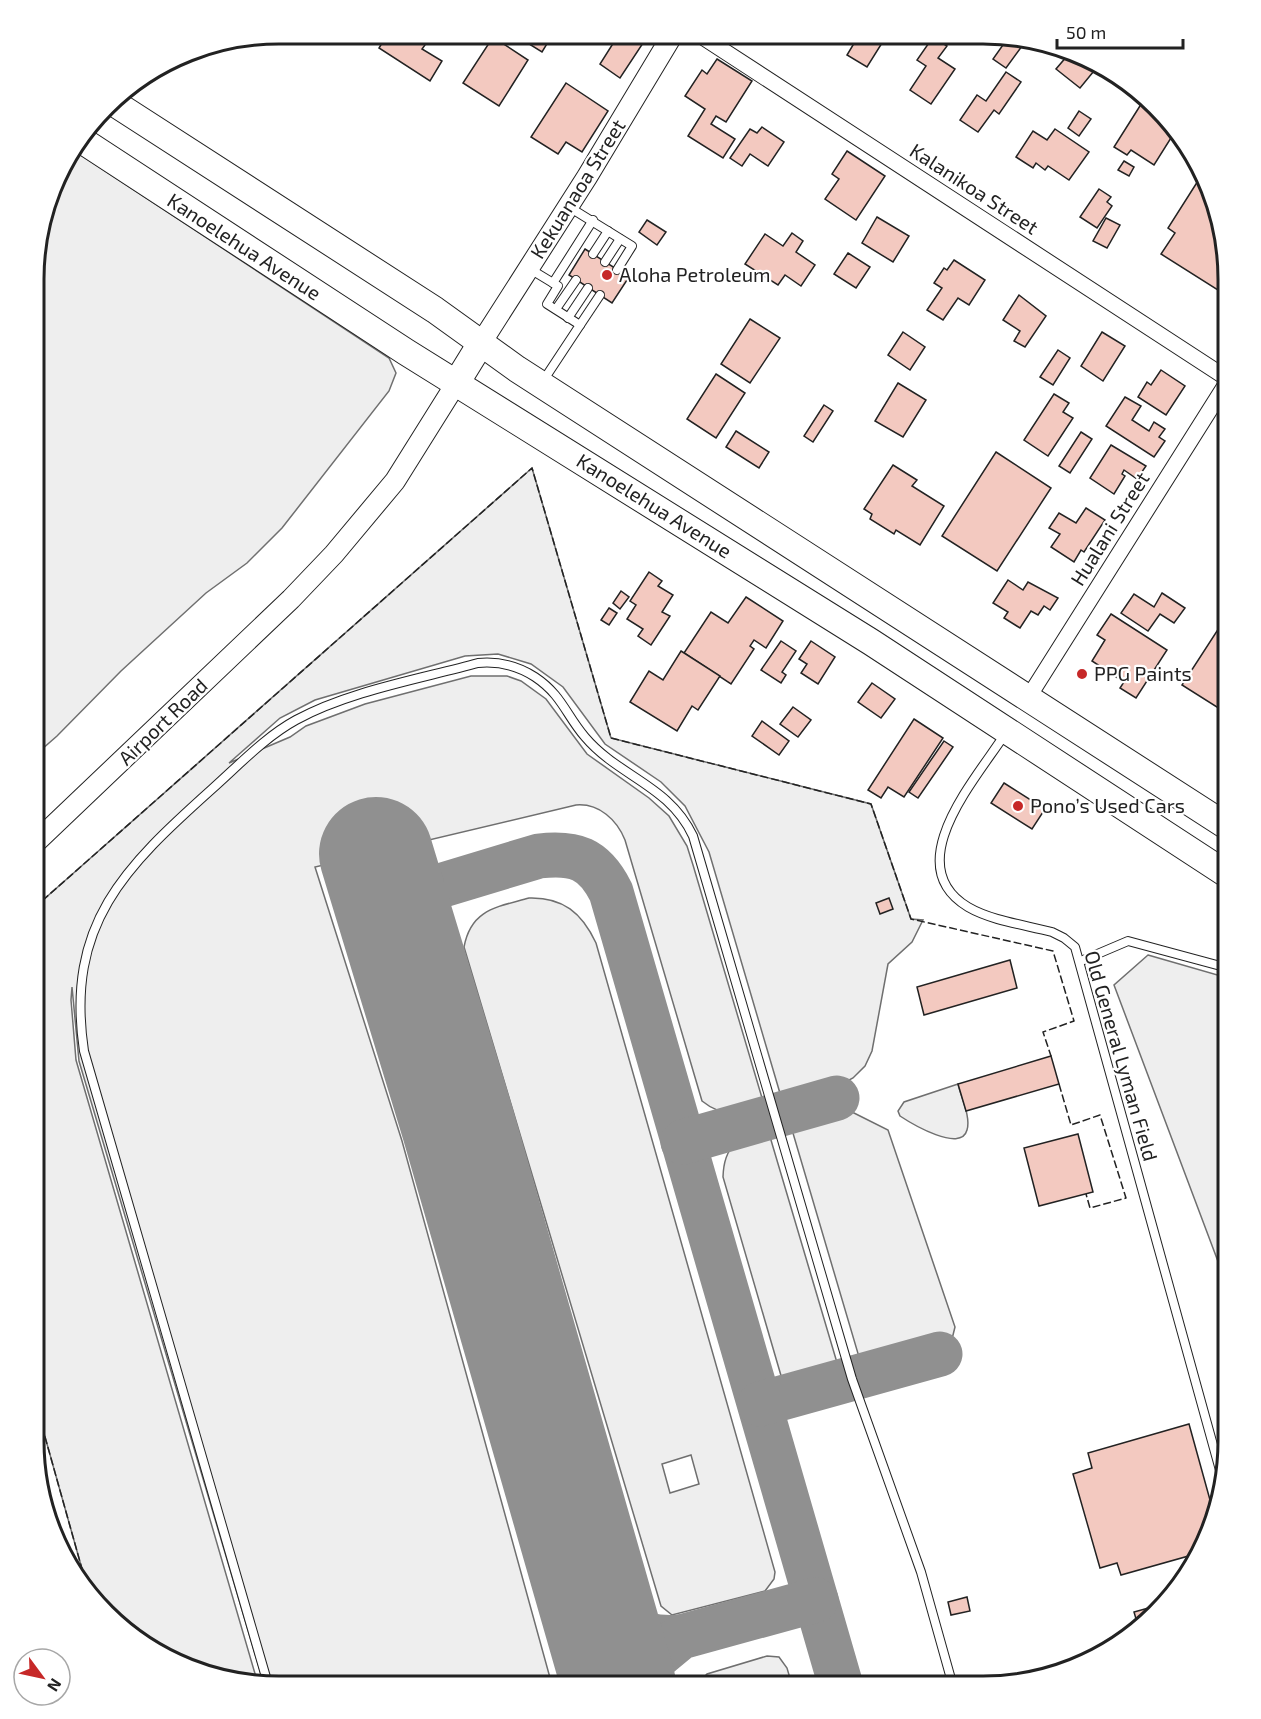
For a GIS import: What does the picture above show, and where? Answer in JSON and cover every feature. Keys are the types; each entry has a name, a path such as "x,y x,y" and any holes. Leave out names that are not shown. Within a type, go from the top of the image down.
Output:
{"highway":[{"name":"Kanoelehua Avenue","path":"119,106 435,310 541,384 1218,821"},
{"name":"Kanoelehua Avenue","path":"87,142 457,382 871,642 1218,868"},
{"path":"457,382 481,343"}],"street":[{"name":"Kekuanaoa Street","path":"481,343 667,44"},
{"name":"Kalanikoa Street","path":"713,44 1218,373"},
{"name":"Airport Road","path":"44,834 291,599 366,519 395,481 457,382"},
{"name":"Hualani Street","path":"1028,698 1218,396"}],"lane":[{"path":"568,206 632,246 616,270"},
{"path":"553,283 593,220"},
{"path":"593,254 608,231"},
{"path":"605,262 620,238"},
{"path":"529,268 558,286 547,304 580,325"},
{"path":"556,309 576,280"},
{"path":"568,318 588,288"},
{"path":"541,384 600,295"},
{"path":"265,1675 84,1051 81,1027 82,974 99,920 115,889 132,865 172,825 272,735 296,720 347,699 478,663 491,662 518,668 548,686 568,709 584,737 670,802 684,817 693,836 852,1379 921,1572 950,1676"},
{"name":"Old General Lyman Field","path":"1007,731 946,827 939,846 942,874 949,890 970,908 1058,935 1075,947 1081,961 1143,1196 1217,1458"},
{"path":"1081,961 1128,941 1218,965"}],"shaded area":[{"path":"79,154 389,358 396,373 389,391 282,528 247,563 206,593 121,671 44,747 44,263 48,232 56,203 61,188"},
{"path":"532,468 611,738 871,804 911,919 923,920 912,942 888,964 872,1051 865,1066 853,1078 838,1086 782,1100 709,852 685,806 661,782 605,744 563,687 531,664 498,654 465,656 315,700 280,718 229,763 290,737 306,726 365,704 471,676 507,676 521,681 546,699 587,754 649,798 669,816 687,846 765,1108 732,1113 717,1110 702,1101 625,840 612,820 600,810 576,805 315,867 402,1141 550,1676 261,1675 79,1061 72,987 76,1060 255,1674 232,1671 203,1663 161,1644 135,1627 112,1607 83,1571 44,1433 44,899"},
{"path":"529,898 552,900 570,909 578,915 596,943 775,1572 774,1579 765,1591 672,1615 661,1606 464,947 467,934 479,917 496,907","holes":["691,1455 699,1484 670,1493 662,1464"]},
{"path":"1148,955 1218,975 1218,1261 1114,985"},
{"path":"958,1084 968,1119 967,1130 963,1136 956,1139 936,1135 900,1116 898,1111 904,1102"},
{"path":"850,1111 888,1130 955,1327 952,1339 859,1357 790,1123 824,1113"},
{"path":"768,1130 838,1366 788,1380 782,1379 723,1177 726,1157 735,1144 749,1136"},
{"path":"767,1656 779,1657 789,1676 705,1676"}],"building":[{"path":"381,44 424,44 422,49 442,61 430,81 379,48"},
{"path":"488,44 504,44 528,60 499,106 463,83"},
{"path":"529,44 547,44 542,52"},
{"path":"613,44 642,44 620,78 600,64"},
{"path":"854,44 881,44 867,67 847,55"},
{"path":"928,44 944,44 947,46 938,58 955,69 931,104 910,90 926,66 917,60"},
{"path":"1003,45 1021,47 1006,68 993,59"},
{"path":"1065,58 1094,72 1080,88 1056,69"},
{"path":"717,59 752,81 726,122 716,116 711,124 735,139 723,158 688,136 705,109 685,96 702,70 707,74"},
{"path":"1006,72 1021,82 999,114 994,110 978,132 960,120 977,95 986,101"},
{"path":"566,83 608,111 582,152 566,142 558,154 531,137"},
{"path":"1141,105 1171,138 1154,165 1131,150 1127,155 1114,147"},
{"path":"1079,111 1091,119 1079,136 1068,128"},
{"path":"762,127 784,142 768,166 750,154 742,166 730,158 750,129 757,133"},
{"path":"1055,129 1089,152 1069,180 1048,166 1045,170 1036,163 1033,168 1016,157 1033,131 1047,140"},
{"path":"847,151 885,176 856,220 825,199 839,179 832,174"},
{"path":"1124,161 1134,167 1129,176 1118,170"},
{"path":"1197,182 1213,232 1218,290 1161,254 1175,233 1168,228"},
{"path":"1099,189 1111,197 1107,202 1112,206 1097,228 1080,217"},
{"path":"877,217 909,236 893,262 862,243"},
{"path":"1106,218 1120,225 1107,248 1093,241"},
{"path":"647,220 666,232 657,245 639,232"},
{"path":"792,233 803,241 796,252 815,265 801,286 785,275 778,285 745,264 765,234 783,246"},
{"path":"585,249 629,277 612,303 569,275"},
{"path":"848,253 870,267 856,288 834,274"},
{"path":"954,260 985,280 969,305 958,298 943,320 927,310 942,288 934,283 944,268 947,270"},
{"path":"1019,295 1046,316 1025,347 1014,341 1020,331 1003,320"},
{"path":"750,319 780,338 750,383 721,364"},
{"path":"903,332 925,347 910,370 888,355"},
{"path":"1102,332 1125,346 1103,381 1081,366"},
{"path":"1058,350 1070,358 1053,385 1040,377"},
{"path":"1161,370 1185,386 1166,415 1138,397 1147,382 1151,385"},
{"path":"716,374 745,393 716,438 687,419"},
{"path":"898,383 926,400 903,437 875,421"},
{"path":"1054,394 1069,403 1063,412 1073,418 1048,456 1024,440"},
{"path":"1125,397 1141,406 1132,420 1149,431 1154,422 1165,429 1159,437 1165,441 1154,457 1106,426"},
{"path":"824,405 833,411 813,442 804,436"},
{"path":"736,431 769,452 759,468 726,447"},
{"path":"1081,432 1092,439 1070,473 1059,466"},
{"path":"1111,445 1146,466 1137,479 1124,470 1122,474 1125,476 1114,494 1090,478"},
{"path":"996,452 1051,488 997,571 942,536"},
{"path":"893,465 917,480 912,486 944,506 920,545 896,530 894,534 870,519 872,514 864,509"},
{"path":"1086,508 1105,520 1084,552 1081,550 1074,562 1051,547 1060,534 1049,528 1059,513 1076,523"},
{"path":"649,572 662,581 658,586 673,595 662,612 670,616 651,645 638,636 643,629 627,619 636,605 630,601"},
{"path":"1008,580 1023,590 1028,582 1058,598 1050,610 1044,606 1038,615 1031,611 1020,628 1004,618 1008,612 993,603"},
{"path":"621,591 629,597 620,609 613,603"},
{"path":"1162,593 1185,608 1174,623 1160,614 1148,631 1121,613 1134,594 1154,607"},
{"path":"746,597 783,621 766,648 754,640 750,646 754,649 731,684 684,653 711,612 728,623"},
{"path":"609,608 617,613 609,625 601,620"},
{"path":"1111,614 1167,650 1136,698 1120,688 1124,682 1092,661 1105,640 1097,635"},
{"path":"1218,629 1218,708 1182,685"},
{"path":"781,641 796,651 782,672 786,675 781,683 761,670"},
{"path":"811,641 835,657 818,684 801,673 807,664 799,659"},
{"path":"681,651 720,676 698,710 692,706 677,731 630,702 649,671 663,680"},
{"path":"872,683 895,699 881,718 858,702"},
{"path":"793,707 811,720 798,737 780,724"},
{"path":"914,719 943,738 904,797 888,787 881,798 868,790"},
{"path":"762,721 789,741 779,755 752,736"},
{"path":"944,741 953,747 918,798 909,792"},
{"name":"Pono’s Used Cars","path":"1004,783 1045,809 1032,829 991,803"},
{"path":"889,898 893,909 880,914 876,903"},
{"path":"1010,960 1017,988 924,1015 917,987"},
{"path":"1051,1056 1059,1084 966,1111 958,1084"},
{"path":"1078,1134 1093,1192 1039,1206 1024,1148"},
{"path":"1189,1424 1210,1499 1200,1531 1187,1556 1121,1575 1117,1563 1100,1568 1073,1474 1092,1468 1088,1453"},
{"path":"967,1597 970,1611 951,1615 948,1602"},
{"path":"1148,1608 1136,1619 1134,1612"}],"taxiway":[{"path":"390,901 539,856 563,855 582,860 598,871 605,881 611,892 838,1676"},
{"path":"683,1142 837,1098"},
{"path":"760,1404 940,1354"},
{"path":"589,1579 606,1606 625,1625 649,1635 681,1637"},
{"path":"644,1676 652,1661 681,1637 816,1600"}],"runway":[{"path":"376,854 458,1124 616,1676"}],"fence":[{"path":"44,899 532,468 611,738 871,804 911,919 1053,951 1074,1021 1043,1032 1051,1056"},
{"path":"1059,1084 1071,1125 1100,1115 1126,1198 1090,1208 1086,1194"},
{"path":"44,1433 82,1570"}],"place":[{"name":"Aloha Petroleum","path":"607,275"},
{"name":"PPG Paints","path":"1082,674"},
{"name":"Pono’s Used Cars","path":"1018,806"}]}
